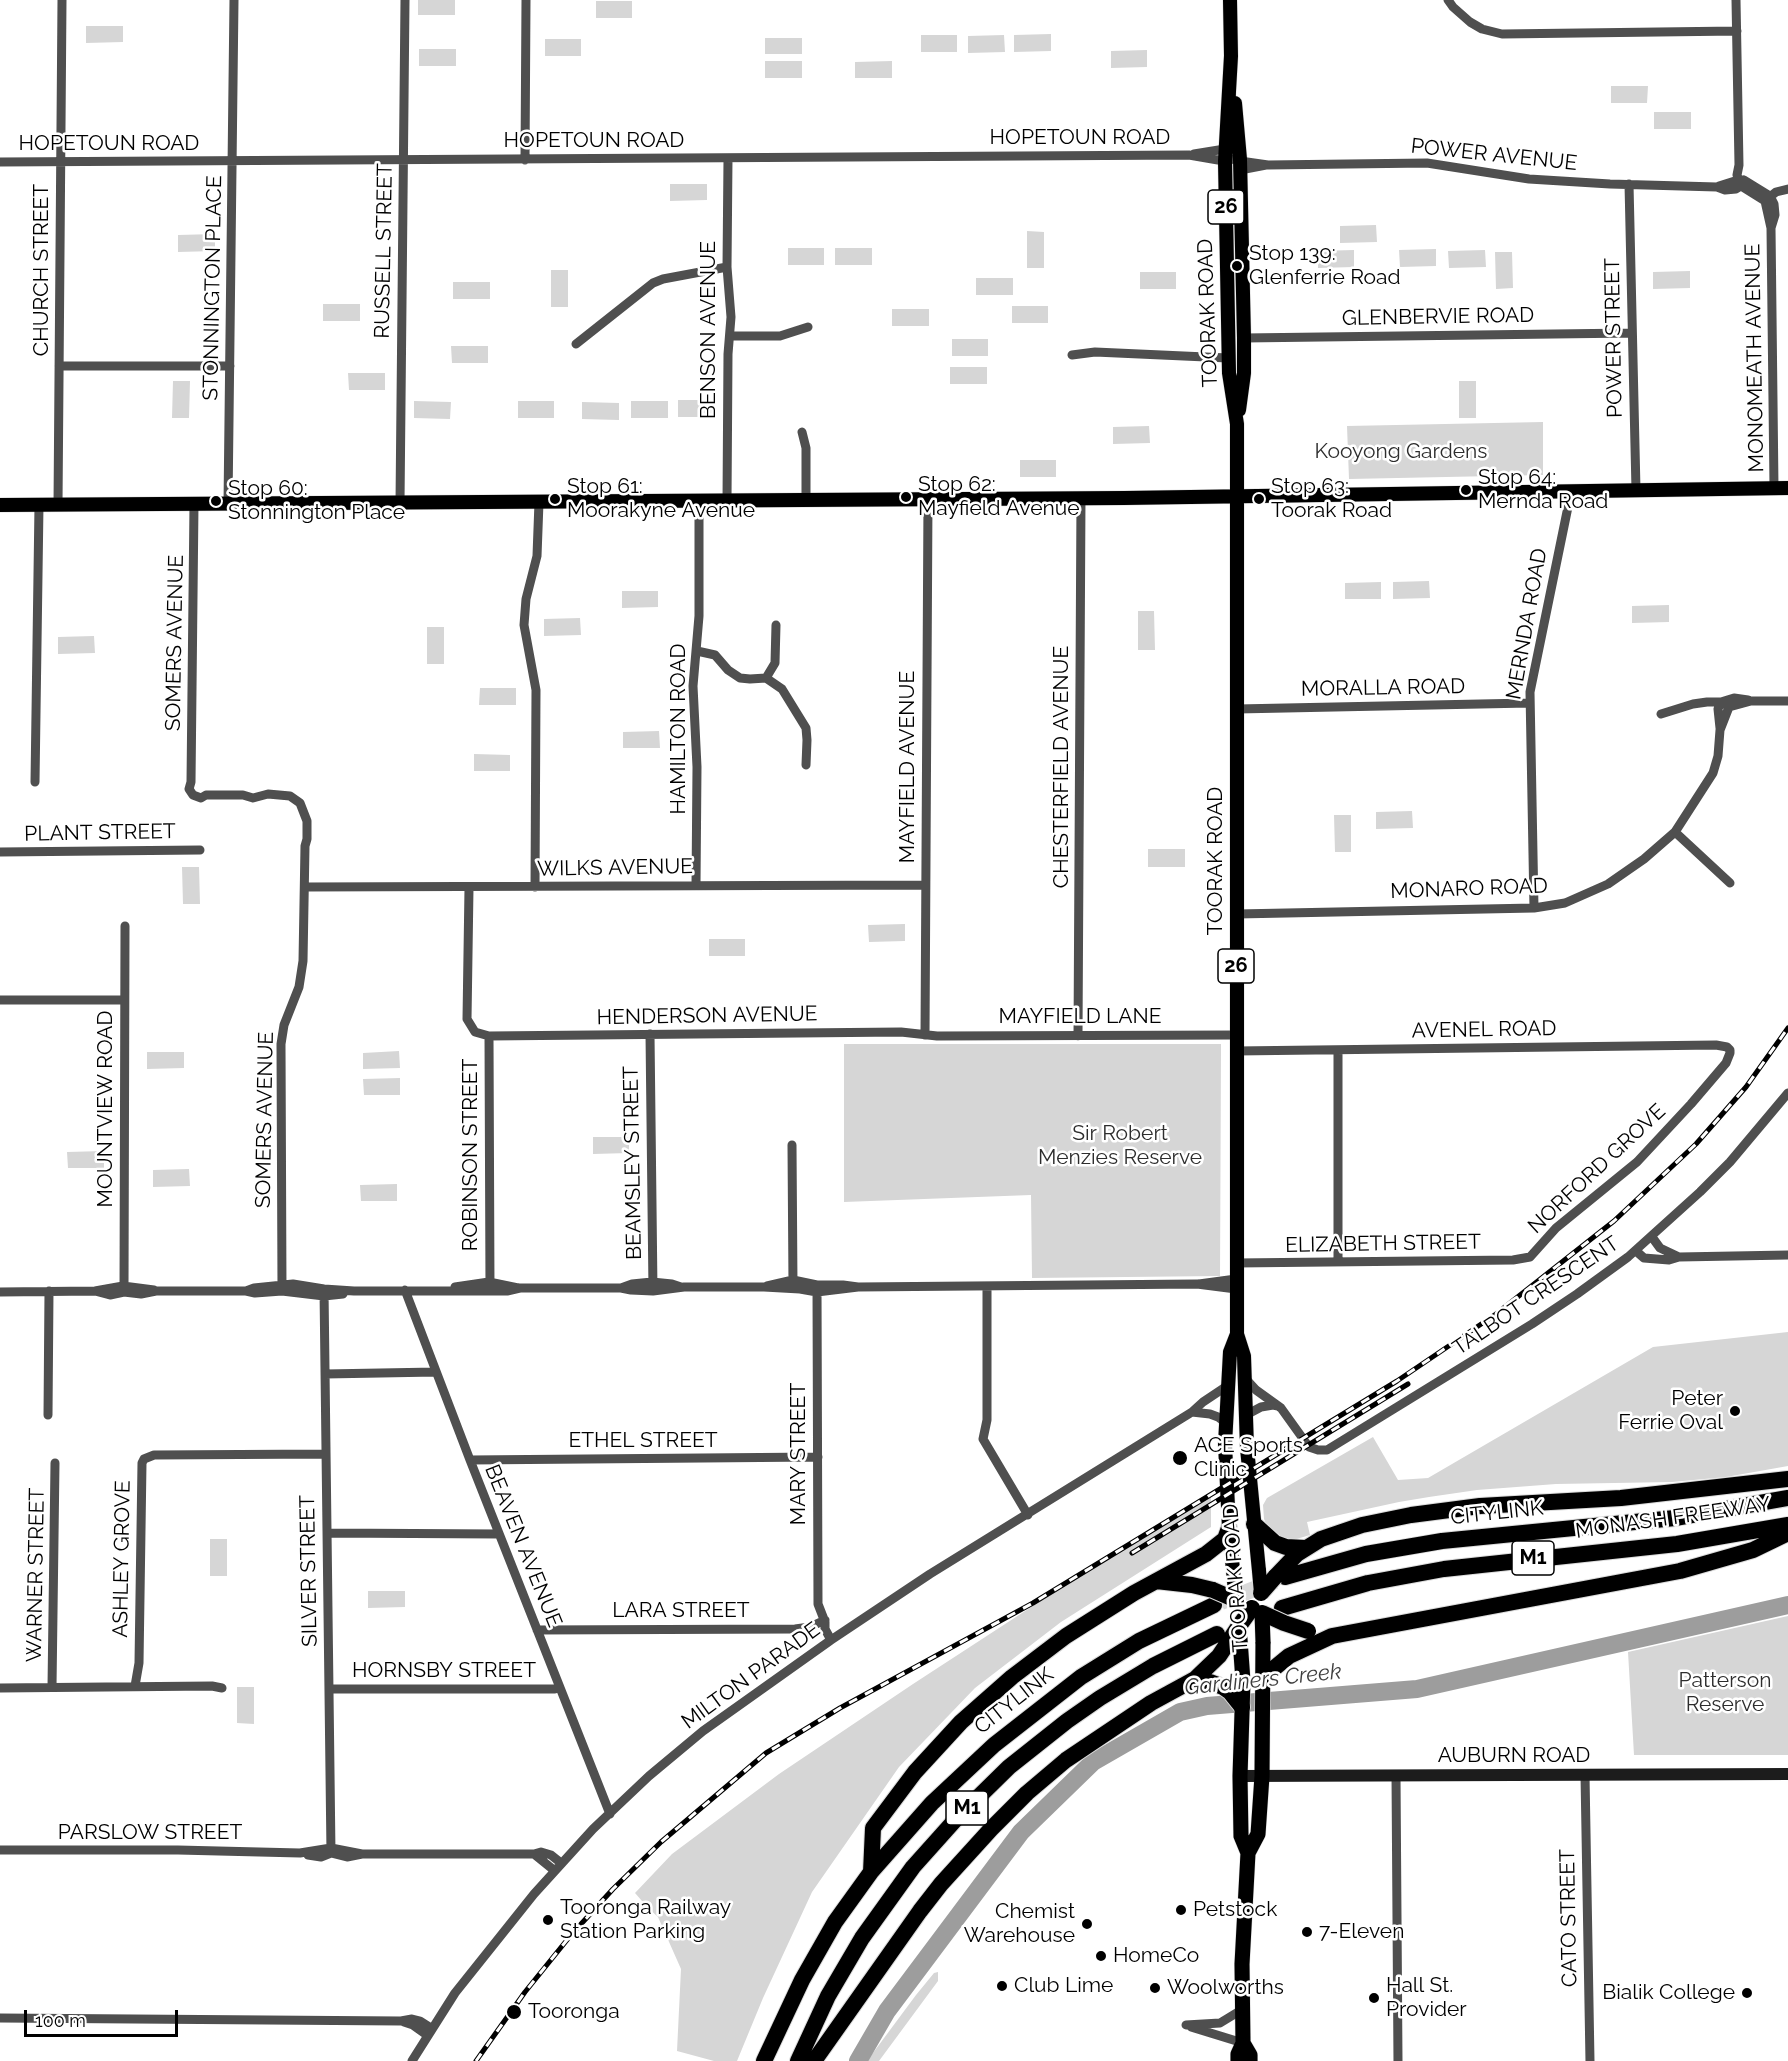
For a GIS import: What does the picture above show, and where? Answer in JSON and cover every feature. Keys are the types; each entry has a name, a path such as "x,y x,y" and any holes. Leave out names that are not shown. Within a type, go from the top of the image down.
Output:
{"highway":[{"path":"814,2061 920,1911 991,1829 1066,1760 1151,1703 1193,1680 1219,1656 1261,1593 1305,1548 1321,1539 1362,1525 1431,1512 1480,1506 1621,1498 1788,1479"},
{"name":"CITYLINK","path":"1285,1577 1366,1554 1442,1541 1675,1518 1788,1498"},
{"path":"1254,1524 1275,1544 1305,1548"},
{"name":"MONASH FREEWAY","path":"1282,1608 1368,1583 1444,1569 1677,1544 1788,1526"},
{"path":"871,1872 873,1828 915,1772 962,1722 1012,1677 1066,1636 1134,1593 1216,1547 1225,1539 1229,1528"},
{"path":"1264,1681 1280,1663 1332,1636 1680,1571 1753,1551 1788,1533"},
{"path":"1156,1581 1192,1585 1214,1597 1250,1607 1291,1626 1332,1636"},
{"name":"CITYLINK","path":"871,1872 932,1803 970,1766 1020,1723 1081,1677 1214,1597"},
{"name":"TOORAK ROAD","path":"1238,2061 1238,2054 1243,2043 1243,1935 1248,1853 1258,1834 1262,1776 1264,1681 1250,1607"},
{"name":"TOORAK ROAD","path":"1239,1626 1242,1650 1241,1836 1248,1853"},
{"name":"M1","path":"798,2061 828,1996 875,1919 913,1867 964,1811 1036,1744 1100,1698 1153,1666 1217,1634"},
{"path":"1193,1680 1223,1687 1242,1707"},
{"name":"M1","path":"764,2061 785,2012 818,1950 871,1872"},
{"name":"TOORAK ROAD","path":"1243,2043 1250,2055 1250,2061"}],"main road":[{"name":"TOORAK ROAD","path":"1230,0 1230,56 1225,155 1228,358 1237,424 1238,496 1236,1284 1237,1334 1244,1356 1246,1415 1261,1593"},
{"name":"TOORAK ROAD","path":"1230,56 1240,159 1244,338 1244,373 1237,424"},
{"path":"0,505 1081,498 1781,488"},
{"name":"TOORAK ROAD","path":"1237,1334 1230,1352 1225,1464 1234,1581 1250,1607"},
{"name":"AUBURN ROAD","path":"1240,1776 1788,1774"}],"street":[{"name":"CHURCH STREET","path":"57,505 62,0"},
{"name":"STONNINGTON PLACE","path":"228,504 234,0"},
{"name":"RUSSELL STREET","path":"400,503 405,0"},
{"path":"525,160 526,0"},
{"path":"1448,0 1452,7 1470,22 1482,29 1502,34 1737,31"},
{"path":"1736,0 1739,165 1737,175 1741,182 1768,199 1780,190 1788,189"},
{"name":"HOPETOUN ROAD","path":"0,162 1189,155 1225,155 1240,159"},
{"name":"BENSON AVENUE","path":"727,501 728,354 731,309 727,267 728,159"},
{"name":"POWER AVENUE","path":"1240,159 1268,165 1427,163 1529,179 1717,187 1732,190 1741,182"},
{"name":"POWER STREET","path":"1629,184 1636,490"},
{"name":"MONOMEATH AVENUE","path":"1768,199 1781,488"},
{"path":"576,344 653,283 727,267"},
{"path":"730,336 780,336 808,327"},
{"name":"GLENBERVIE ROAD","path":"1244,338 1632,333"},
{"path":"1072,355 1095,352 1228,358"},
{"path":"59,366 230,366"},
{"path":"802,432 806,448 806,500"},
{"name":"MERNDA ROAD","path":"1534,908 1529,703 1569,502 1569,491"},
{"name":"CHESTERFIELD AVENUE","path":"1078,1035 1081,498"},
{"name":"MAYFIELD AVENUE","path":"925,1035 928,499"},
{"name":"HAMILTON ROAD","path":"696,885 697,767 693,686 699,616 699,501"},
{"path":"535,887 536,690 524,625 526,599 537,556 539,502"},
{"name":"SOMERS AVENUE","path":"194,504 191,782 189,789 193,795 201,798 206,795 243,795 253,798 268,794 286,795 300,803 304,814 301,822 301,838 304,846 301,976 284,1025 281,1044 282,1288"},
{"path":"35,782 39,505"},
{"path":"766,678 775,663 776,625"},
{"path":"697,651 715,655 728,670 740,678 766,678 782,689 803,722 807,740 806,765"},
{"path":"1661,714 1693,704 1725,704 1741,698 1751,701 1788,701"},
{"name":"MORALLA ROAD","path":"1237,709 1529,703"},
{"name":"MONARO ROAD","path":"1237,914 1534,908 1565,903 1608,884 1644,859 1675,832 1713,773 1718,756 1720,730 1718,709 1725,704"},
{"path":"1675,832 1730,883"},
{"name":"PLANT STREET","path":"0,852 200,850"},
{"name":"WILKS AVENUE","path":"304,887 926,885"},
{"name":"ROBINSON STREET","path":"469,888 467,1019 475,1032 489,1036 490,1287"},
{"name":"MOUNTVIEW ROAD","path":"124,1289 125,926"},
{"path":"0,1000 124,999"},
{"name":"HENDERSON AVENUE","path":"489,1036 901,1032 925,1035"},
{"name":"BEAMSLEY STREET","path":"650,1034 653,1287"},
{"name":"MAYFIELD LANE","path":"925,1035 1236,1035"},
{"name":"AVENEL ROAD","path":"1236,1051 1716,1044 1723,1045 1730,1050"},
{"path":"1338,1050 1338,1262"},
{"name":"NORFORD GROVE","path":"1530,1257 1556,1228 1637,1162 1726,1063 1730,1050"},
{"name":"TALBOT CRESCENT","path":"1245,1378 1256,1390 1280,1407 1307,1445 1314,1450 1328,1450 1532,1324 1636,1251 1730,1162 1788,1093"},
{"path":"792,1145 793,1284"},
{"path":"1652,1238 1660,1248 1679,1257"},
{"path":"1636,1251 1644,1258 1658,1260 1679,1257 1788,1255"},
{"name":"ELIZABETH STREET","path":"1236,1263 1514,1260 1530,1257"},
{"path":"0,1292 95,1291 105,1295 124,1289 141,1294 156,1291 246,1291 282,1288 292,1284 324,1293 490,1287 621,1288 632,1284 653,1287 672,1284 684,1287 764,1287 793,1284 817,1289 843,1285 858,1287 967,1285 987,1289 1021,1285 1236,1284"},
{"name":"MARY STREET","path":"817,1289 818,1604 825,1621 825,1629 831,1640"},
{"path":"987,1289 987,1420 983,1439 1028,1515"},
{"name":"BEAVEN AVENUE","path":"405,1290 610,1814"},
{"path":"48,1415 49,1291"},
{"name":"SILVER STREET","path":"324,1293 331,1850"},
{"path":"325,1374 436,1372"},
{"name":"MILTON PARADE","path":"412,2061 429,2031 485,1953 558,1867 649,1776 703,1731 841,1633 930,1574 1192,1412 1227,1386"},
{"path":"1246,1415 1264,1406 1280,1407"},
{"path":"1192,1412 1210,1414 1226,1423"},
{"name":"ASHLEY GROVE","path":"139,1686 136,1671 139,1663 142,1463 144,1459 154,1455 326,1454"},
{"name":"ETHEL STREET","path":"470,1460 818,1457"},
{"name":"WARNER STREET","path":"52,1687 55,1463"},
{"path":"327,1533 499,1534"},
{"path":"825,1621 831,1623 841,1633"},
{"name":"LARA STREET","path":"537,1630 795,1629 810,1627 825,1621"},
{"path":"0,1688 139,1686 222,1688"},
{"name":"HORNSBY STREET","path":"329,1689 560,1688"},
{"path":"1396,1775 1398,2061"},
{"name":"CATO STREET","path":"1585,1775 1590,2061"},
{"name":"PARSLOW STREET","path":"0,1850 300,1853 331,1850 362,1854 534,1854 541,1852 545,1853 558,1867"},
{"path":"1243,2009 1220,2023 1186,2025 1243,2043"},
{"path":"0,2018 401,2021 417,2019 429,2031"}],"green space":[{"path":"418,0 455,0 455,15 418,15"},
{"path":"596,1 632,1 632,18 596,18"},
{"path":"86,26 123,26 123,42 86,43"},
{"path":"1051,34 1051,51 1014,52 1014,35"},
{"path":"921,35 957,35 957,52 921,52"},
{"path":"1004,35 1005,52 968,53 968,36"},
{"path":"765,38 802,38 802,54 765,54"},
{"path":"545,39 581,39 581,56 545,56"},
{"path":"419,49 456,49 456,66 419,66"},
{"path":"1147,50 1147,67 1111,68 1111,51"},
{"path":"765,61 802,61 802,78 765,78"},
{"path":"892,61 892,78 855,78 855,62"},
{"path":"1611,86 1648,86 1647,103 1611,103"},
{"path":"1654,112 1691,112 1691,129 1654,129"},
{"path":"670,184 707,184 707,200 670,201"},
{"path":"1376,225 1377,242 1340,243 1340,226"},
{"path":"1027,231 1044,232 1044,268 1027,268"},
{"path":"215,234 215,251 178,252 178,235"},
{"path":"788,248 824,248 824,265 788,265"},
{"path":"835,248 872,248 872,265 835,265"},
{"path":"1436,249 1436,266 1400,267 1399,250"},
{"path":"1354,250 1354,267 1318,268 1318,251"},
{"path":"1485,250 1486,267 1449,268 1448,251"},
{"path":"1495,252 1512,252 1513,288 1496,289"},
{"path":"551,270 568,270 568,307 551,307"},
{"path":"1690,271 1690,288 1653,289 1653,272"},
{"path":"1140,272 1176,272 1176,289 1140,289"},
{"path":"976,278 1013,278 1013,295 976,295"},
{"path":"453,282 490,282 490,299 453,299"},
{"path":"323,304 360,304 360,321 323,321"},
{"path":"1012,306 1048,306 1048,323 1012,323"},
{"path":"892,309 929,309 929,326 892,326"},
{"path":"952,339 988,339 988,356 952,356"},
{"path":"451,346 488,346 488,363 452,363"},
{"path":"950,367 987,367 987,384 950,384"},
{"path":"348,373 385,373 385,390 349,390"},
{"path":"173,381 190,381 189,418 172,418"},
{"path":"1459,381 1476,381 1476,418 1459,418"},
{"path":"678,400 715,400 715,417 678,417"},
{"path":"414,401 451,402 450,419 414,418"},
{"path":"518,401 554,401 554,418 518,418"},
{"path":"631,401 668,401 668,418 631,418"},
{"path":"582,402 619,403 619,420 582,419"},
{"name":"Kooyong Gardens","path":"1543,422 1543,475 1349,479 1347,426"},
{"path":"1149,426 1150,443 1113,444 1113,427"},
{"path":"1020,460 1056,460 1056,477 1020,477"},
{"path":"1429,581 1430,598 1393,599 1393,582"},
{"path":"1381,582 1381,599 1345,599 1345,583"},
{"path":"622,591 658,591 658,607 622,608"},
{"path":"1669,605 1669,622 1632,623 1632,606"},
{"path":"1138,611 1154,611 1155,650 1138,650"},
{"path":"580,618 581,635 544,636 544,619"},
{"path":"427,627 444,627 444,664 427,664"},
{"path":"94,636 95,653 58,654 58,637"},
{"path":"480,688 516,688 516,705 479,705"},
{"path":"659,731 660,748 623,748 623,732"},
{"path":"474,754 510,755 510,771 474,771"},
{"path":"1412,811 1413,828 1376,829 1376,812"},
{"path":"1334,815 1351,815 1351,852 1335,852"},
{"path":"1148,849 1185,849 1185,867 1148,867"},
{"path":"182,867 199,867 200,904 183,904"},
{"path":"905,924 905,941 869,942 868,925"},
{"path":"709,939 745,939 745,956 709,956"},
{"name":"Sir Robert Menzies Reserve","path":"844,1044 1221,1044 1220,1276 1032,1278 1031,1195 844,1202"},
{"path":"399,1051 400,1068 363,1069 363,1053"},
{"path":"147,1052 184,1052 184,1068 147,1069"},
{"path":"400,1078 400,1095 364,1095 363,1079"},
{"path":"593,1137 629,1137 629,1153 593,1154"},
{"path":"104,1151 104,1168 68,1168 67,1152"},
{"path":"189,1169 190,1186 153,1187 153,1170"},
{"path":"397,1184 397,1201 361,1201 360,1185"},
{"path":"1788,1332 1788,1466 1726,1477 1672,1482 1556,1484 1477,1490 1429,1497 1307,1522 1310,1535 1293,1540 1278,1536 1264,1519 1263,1505 1267,1498 1373,1437 1398,1480 1428,1478 1653,1347"},
{"path":"1211,1495 1211,1527 1061,1622 975,1688 899,1767 812,1892 737,2061 714,2061 677,2051 681,1969 658,1917 635,1893 672,1854 779,1774 913,1684 1042,1600"},
{"path":"210,1539 227,1539 227,1576 210,1576"},
{"path":"368,1591 405,1591 405,1607 368,1608"},
{"name":"Patterson Reserve","path":"1788,1616 1788,1755 1634,1755 1628,1652"},
{"path":"237,1687 254,1687 254,1724 237,1723"},
{"path":"938,1972 938,1981 879,2061 867,2061 916,1995 934,1973"}],"waterway":[{"name":"Gardiners Creek","path":"858,2061 887,2011 1021,1832 1093,1762 1180,1712 1207,1706 1417,1689 1788,1605"}],"tunnel":[{"path":"1221,1602 1275,1581"}],"tram line":[{"path":"1218,498 1229,494 1236,487 1241,465 1233,0"},
{"path":"0,508 1081,501 1788,490"}],"railway":[{"path":"476,2061 525,1992 571,1935 613,1889 661,1842 766,1753 840,1708 1033,1603 1397,1381 1496,1314 1614,1221 1696,1144 1746,1087 1788,1028"},
{"path":"1132,1553 1408,1384"}],"place":[{"name":"Stop 139: Glenferrie Road","path":"1237,266"},
{"name":"Stop 64: Mernda Road","path":"1466,490"},
{"name":"Stop 62: Mayfield Avenue","path":"906,497"},
{"name":"Stop 61: Moorakyne Avenue","path":"555,499"},
{"name":"Stop 63: Toorak Road","path":"1259,499"},
{"name":"Stop 60: Stonnington Place","path":"216,501"},
{"name":"Peter Ferrie Oval","path":"1735,1411"},
{"name":"ACE Sports Clinic","path":"1180,1458"},
{"name":"Petstock","path":"1181,1910"},
{"name":"Tooronga Railway Station Parking","path":"548,1920"},
{"name":"Chemist Warehouse","path":"1087,1924"},
{"name":"7-Eleven","path":"1307,1932"},
{"name":"HomeCo","path":"1101,1956"},
{"name":"Club Lime","path":"1002,1986"},
{"name":"Woolworths","path":"1155,1988"},
{"name":"Bialik College","path":"1747,1993"},
{"name":"Hall St. Provider","path":"1374,1998"},
{"name":"Tooronga","path":"514,2012"}]}
